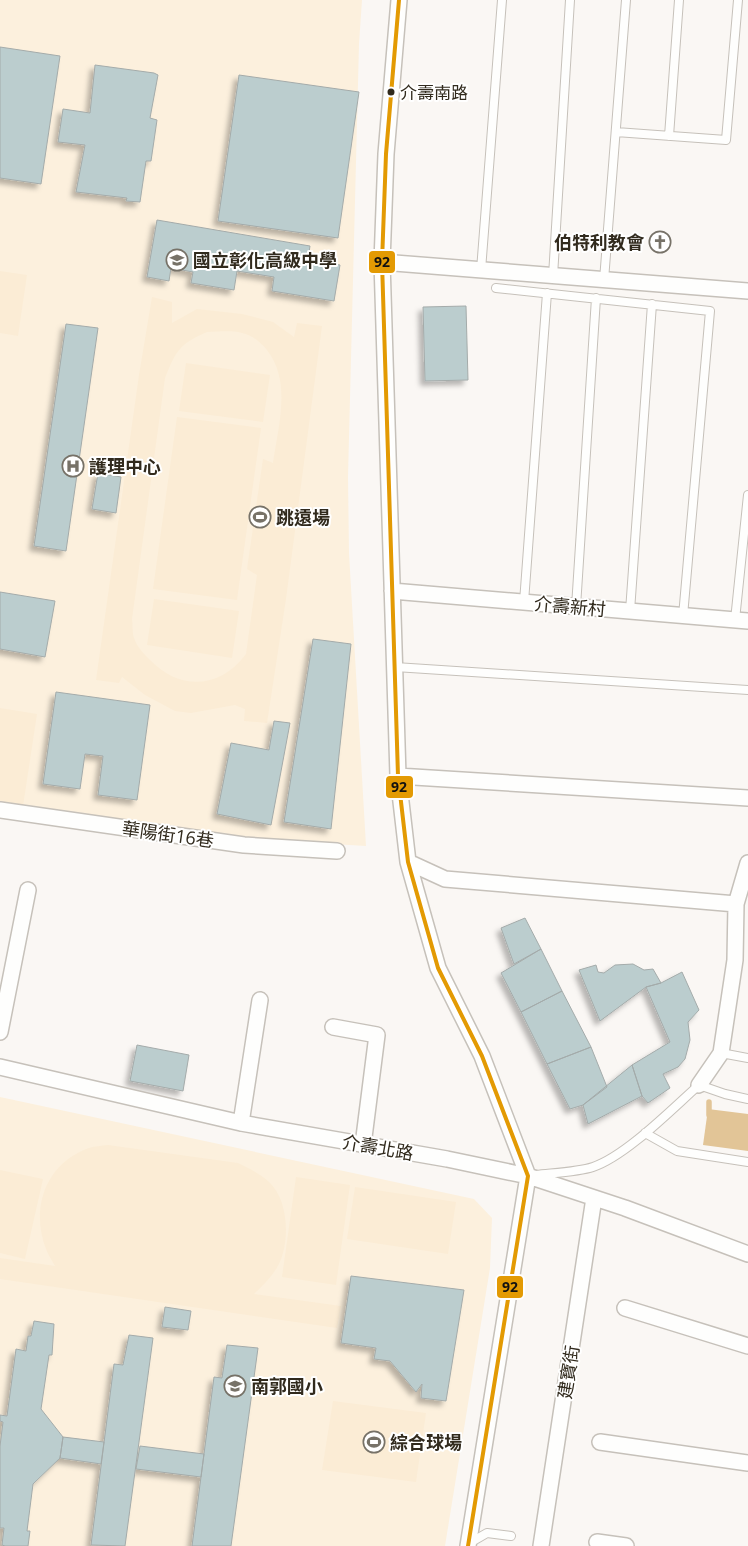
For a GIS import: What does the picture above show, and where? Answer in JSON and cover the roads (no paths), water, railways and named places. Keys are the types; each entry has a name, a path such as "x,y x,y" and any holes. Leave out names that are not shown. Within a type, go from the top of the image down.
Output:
{"street":[{"path":"399,0 386,154 382,262 398,776 408,862 438,968 482,1056 528,1176 468,1545"},
{"path":"382,262 748,292"},
{"name":"介壽新村","path":"392,591 742,621"},
{"path":"398,776 748,798"},
{"name":"華陽街16巷","path":"0,810 244,845 337,852"},
{"path":"408,862 445,879 736,904"},
{"path":"699,1085 721,1053 742,962 736,904 748,863"},
{"path":"0,1032 28,890"},
{"path":"241,1123 260,1000"},
{"path":"333,1027 378,1035 363,1145"},
{"name":"介壽北路","path":"0,1067 241,1123 528,1176 625,1208 748,1254"},
{"name":"建寶街","path":"541,1546 594,1198"},
{"path":"626,1308 748,1346"},
{"path":"600,1442 748,1463"},
{"path":"597,1542 626,1546"}],"lane":[{"path":"481,270 502,0"},
{"path":"553,276 570,0"},
{"path":"604,280 626,0"},
{"path":"669,136 679,0"},
{"path":"616,132 726,140 738,0"},
{"path":"496,288 710,311 683,616"},
{"path":"524,602 547,293"},
{"path":"576,607 596,298"},
{"path":"630,611 652,304"},
{"path":"742,621 748,495"},
{"path":"395,667 748,690"},
{"path":"721,1053 748,1058"},
{"path":"528,1176 593,1167 615,1156 645,1133 699,1085 725,1094 748,1098"},
{"path":"645,1133 677,1151 748,1162"},
{"path":"468,1545 487,1533 511,1536"}],"waterway":[{"path":"709,1102 709,1115"}],"place":[{"name":"介壽南路","path":"391,92"},
{"name":"伯特利教會","path":"660,242"},
{"name":"國立彰化高級中學","path":"177,260"},
{"name":"護理中心","path":"73,466"},
{"name":"跳遠場","path":"260,517"},
{"name":"南郭國小","path":"235,1386"},
{"name":"綜合球場","path":"374,1442"}]}
